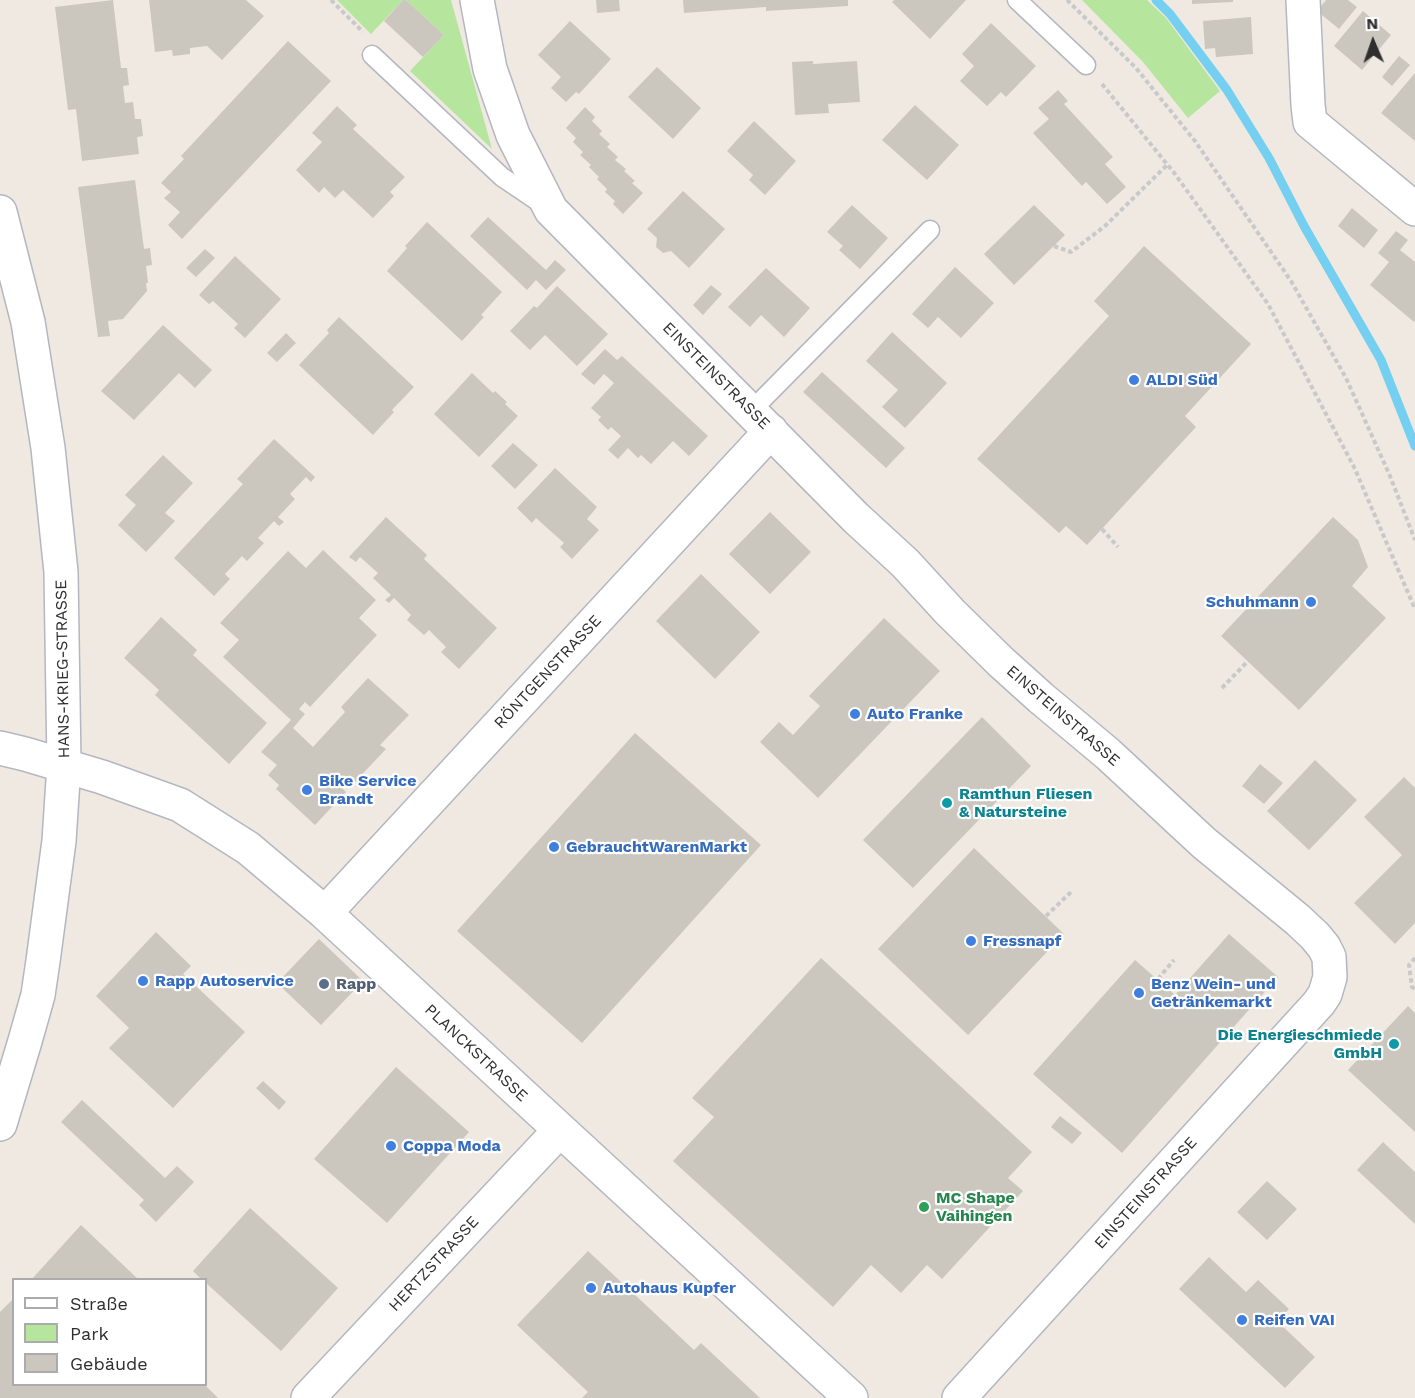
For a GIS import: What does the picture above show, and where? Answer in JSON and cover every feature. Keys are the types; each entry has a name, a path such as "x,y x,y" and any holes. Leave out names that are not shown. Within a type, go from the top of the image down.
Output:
{"street":[{"name":"EINSTEINSTRASSE","path":"477,0 490,69 505,113 513,135 551,210 856,518 906,562 950,612 1001,662 1041,699 1108,754 1204,843 1316,936 1329,957 1328,987 1319,1004 959,1398"},
{"path":"1303,0 1310,122 1415,209"},
{"name":"HANS-KRIEG-STRASSE","path":"0,212 28,322 49,459 62,572 64,765 59,841 38,995 0,1124"},
{"name":"RÖNTGENSTRASSE","path":"325,913 761,421"},
{"name":"PLANCKSTRASSE","path":"0,748 25,753 102,777 180,805 249,848 325,913 851,1398"},
{"name":"HERTZSTRASSE","path":"308,1398 560,1130"}],"lane":[{"path":"1017,0 1086,65"},
{"path":"372,55 502,177 551,210"},
{"path":"761,421 930,230"}],"path":[{"path":"331,0 367,36 372,55"},
{"path":"1067,0 1136,68 1195,141 1291,281 1346,378 1390,476 1415,540"},
{"path":"1086,65 1167,165 1268,304 1354,469 1415,609"},
{"path":"1054,246 1071,252 1105,226 1167,165"},
{"path":"1102,529 1118,547"},
{"path":"1222,688 1247,662"},
{"path":"1046,916 1071,891"},
{"path":"1415,958 1409,965 1412,987 1415,989"},
{"path":"1158,980 1174,960"}],"green space":[{"path":"337,0 403,0 371,34"},
{"path":"406,0 451,0 492,149 410,71 444,35"},
{"path":"1082,0 1147,0 1166,18 1220,91 1188,118 1143,62"}],"building":[{"path":"113,0 121,68 127,68 129,85 123,86 125,103 133,102 135,119 141,119 143,136 137,137 139,154 82,161 76,109 68,110 55,7"},
{"path":"149,0 246,0 264,16 222,60 207,46 190,48 190,54 173,56 172,50 155,52"},
{"path":"403,0 406,0 444,35 423,57 384,21"},
{"path":"596,0 619,0 620,11 597,13"},
{"path":"683,0 848,0 848,6 766,11 766,7 684,13"},
{"path":"894,0 966,0 930,39 892,2"},
{"path":"1192,0 1233,0 1233,2 1192,4"},
{"path":"1326,0 1348,0 1357,7 1339,29 1317,11"},
{"path":"1363,11 1391,35 1362,70 1334,46"},
{"path":"1251,17 1253,54 1216,57 1215,48 1205,49 1203,21"},
{"path":"570,21 611,59 579,94 576,92 566,102 551,88 561,77 538,55"},
{"path":"991,23 1036,66 1006,97 1001,92 987,106 960,81 974,66 962,54"},
{"path":"288,41 331,81 182,239 168,225 180,212 164,198 171,192 161,183 184,159 181,156"},
{"path":"1399,56 1410,65 1392,86 1382,77"},
{"path":"813,61 813,64 857,61 860,102 828,104 829,113 795,115 792,62"},
{"path":"657,67 701,108 673,139 628,97"},
{"path":"1415,73 1415,141 1381,113"},
{"path":"1058,90 1068,101 1064,104 1113,157 1105,164 1126,187 1107,204 1086,182 1082,186 1033,133 1049,119 1038,108"},
{"path":"915,105 959,145 927,180 882,140"},
{"path":"337,106 357,125 353,129 405,177 390,192 394,196 373,218 343,190 335,198 324,187 319,193 296,170 322,142 312,133"},
{"path":"585,107 595,117 592,121 602,131 599,134 610,144 607,147 618,157 615,160 626,169 624,171 635,181 632,183 643,193 623,214 613,204 615,201 605,192 607,189 589,167 591,165 580,155 583,152 573,142 576,138 566,128"},
{"path":"754,121 796,161 765,195 749,180 753,175 727,151"},
{"path":"135,180 144,249 150,248 152,265 146,266 147,291 123,319 108,321 110,336 98,337 78,187"},
{"path":"683,191 725,229 689,268 671,251 663,253 656,247 657,238 647,229"},
{"path":"852,205 888,238 860,269 839,250 843,246 827,232"},
{"path":"1034,205 1065,235 1014,285 984,254"},
{"path":"1352,208 1378,230 1364,248 1338,226"},
{"path":"488,217 546,270 555,260 566,270 546,290 536,280 527,290 470,236"},
{"path":"427,222 502,292 481,315 484,317 462,341 387,271 407,248 405,246"},
{"path":"1396,231 1408,240 1400,250 1415,262 1414,322 1370,285 1389,262 1378,253"},
{"name":"ALDI Süd","path":"1144,246 1251,344 1185,416 1196,427 1087,545 1066,526 1059,533 977,459 1109,316 1094,301"},
{"path":"205,249 215,258 196,277 186,268"},
{"path":"235,256 281,299 245,338 234,328 238,324 213,301 209,304 199,295"},
{"path":"955,267 994,303 961,338 938,317 928,328 912,314"},
{"path":"766,268 810,308 784,337 761,315 750,327 728,307"},
{"path":"711,285 722,294 703,315 693,305"},
{"path":"557,286 608,334 577,366 545,335 530,350 510,331 534,306 537,308"},
{"path":"339,317 414,387 373,435 299,365 329,333 327,330"},
{"path":"163,325 212,370 195,388 179,373 134,420 101,391"},
{"path":"892,332 947,383 905,428 882,407 898,390 866,361"},
{"path":"286,333 296,343 277,362 267,353"},
{"path":"605,349 617,360 622,356 708,436 689,456 673,441 651,464 641,455 638,458 628,448 618,459 608,450 621,436 611,427 608,430 598,420 601,417 591,408 614,383 604,374 594,385 581,374"},
{"path":"822,372 905,448 886,468 803,392"},
{"path":"472,373 493,393 495,391 507,402 505,404 518,416 479,457 434,414"},
{"path":"274,439 315,477 311,482 306,477 290,494 295,499 278,517 284,522 279,526 274,521 258,538 264,543 247,561 242,556 225,574 230,579 214,596 174,558 243,484 237,479"},
{"path":"513,443 538,465 515,489 491,466"},
{"path":"163,455 193,483 165,513 175,521 146,552 118,525 136,505 125,495"},
{"path":"555,468 597,507 587,519 599,530 572,559 560,547 564,543 536,518 532,523 517,508"},
{"path":"770,512 811,552 770,594 729,554"},
{"path":"386,517 427,555 424,559 497,628 459,669 441,652 446,647 429,630 424,635 407,620 411,615 394,598 389,603 385,600 391,595 373,578 378,573 360,557 356,562 349,557"},
{"name":"Schuhmann","path":"1333,517 1358,540 1368,567 1352,586 1386,618 1299,710 1221,636"},
{"path":"323,550 376,600 359,618 377,635 310,707 305,702 299,709 305,714 293,728 313,747 345,712 341,707 368,678 409,715 380,745 386,749 353,784 349,780 342,788 346,792 315,825 276,789 279,785 268,775 277,765 261,752 291,720 223,657 239,640 220,623 288,551 306,568"},
{"path":"701,574 760,632 715,679 656,621"},
{"path":"161,617 197,650 193,655 267,723 229,764 155,695 159,690 124,658"},
{"name":"Auto Franke","path":"884,618 940,671 818,798 760,742 779,722 793,735 820,706 809,696"},
{"name":"Ramthun Fliesen & Natursteine","path":"982,717 1031,766 913,888 863,840"},
{"path":"635,733 761,845 582,1043 457,931"},
{"path":"1315,760 1357,800 1309,850 1267,811"},
{"path":"1260,764 1283,783 1264,804 1242,786"},
{"path":"1404,777 1415,788 1415,923 1395,944 1354,903 1402,855 1364,817"},
{"name":"Fressnapf","path":"974,848 1064,934 968,1035 878,949"},
{"path":"156,932 191,966 183,974 245,1032 173,1108 109,1048 129,1028 96,996"},
{"path":"1229,934 1278,977 1122,1153 1033,1074 1135,960 1175,995"},
{"path":"319,939 363,981 321,1025 277,983"},
{"path":"821,958 1032,1152 1008,1178 1023,1191 942,1279 927,1265 901,1293 871,1265 833,1307 673,1161 714,1117 692,1098"},
{"name":"Die Energieschmiede GmbH","path":"1408,1006 1415,1013 1415,1132 1348,1070"},
{"name":"Coppa Moda","path":"396,1067 469,1132 387,1223 314,1159"},
{"path":"263,1081 286,1102 279,1110 256,1088"},
{"path":"82,1100 165,1178 177,1166 194,1182 156,1222 139,1205 144,1200 61,1122"},
{"path":"1060,1116 1082,1133 1072,1144 1051,1127"},
{"path":"1383,1142 1415,1172 1415,1224 1357,1170"},
{"path":"1267,1181 1297,1209 1267,1240 1237,1212"},
{"path":"250,1208 338,1288 281,1351 207,1284 207,1278 200,1278 193,1271"},
{"path":"81,1225 137,1278 33,1278"},
{"name":"Autohaus Kupfer","path":"588,1251 694,1350 701,1343 760,1398 582,1398 588,1392 517,1325"},
{"path":"1209,1257 1246,1292 1258,1280 1289,1309 1277,1321 1315,1357 1285,1388 1179,1289"},
{"path":"12,1300 12,1386 206,1386 218,1398 0,1398 0,1312"}],"waterway":[{"path":"1156,0 1170,14 1227,90 1269,158 1304,226 1381,360 1415,446"}],"place":[{"name":"ALDI Süd","path":"1134,380"},
{"name":"Schuhmann","path":"1311,602"},
{"name":"Auto Franke","path":"855,714"},
{"name":"Bike Service Brandt","path":"307,790"},
{"name":"Ramthun Fliesen & Natursteine","path":"947,803"},
{"name":"GebrauchtWarenMarkt","path":"554,847"},
{"name":"Fressnapf","path":"971,941"},
{"name":"Rapp Autoservice","path":"143,981"},
{"name":"Rapp","path":"324,984"},
{"name":"Benz Wein- und Getränkemarkt","path":"1139,993"},
{"name":"Die Energieschmiede GmbH","path":"1394,1044"},
{"name":"Coppa Moda","path":"391,1146"},
{"name":"MC Shape Vaihingen","path":"924,1207"},
{"name":"Autohaus Kupfer","path":"591,1288"},
{"name":"Reifen VAI","path":"1242,1320"}]}
